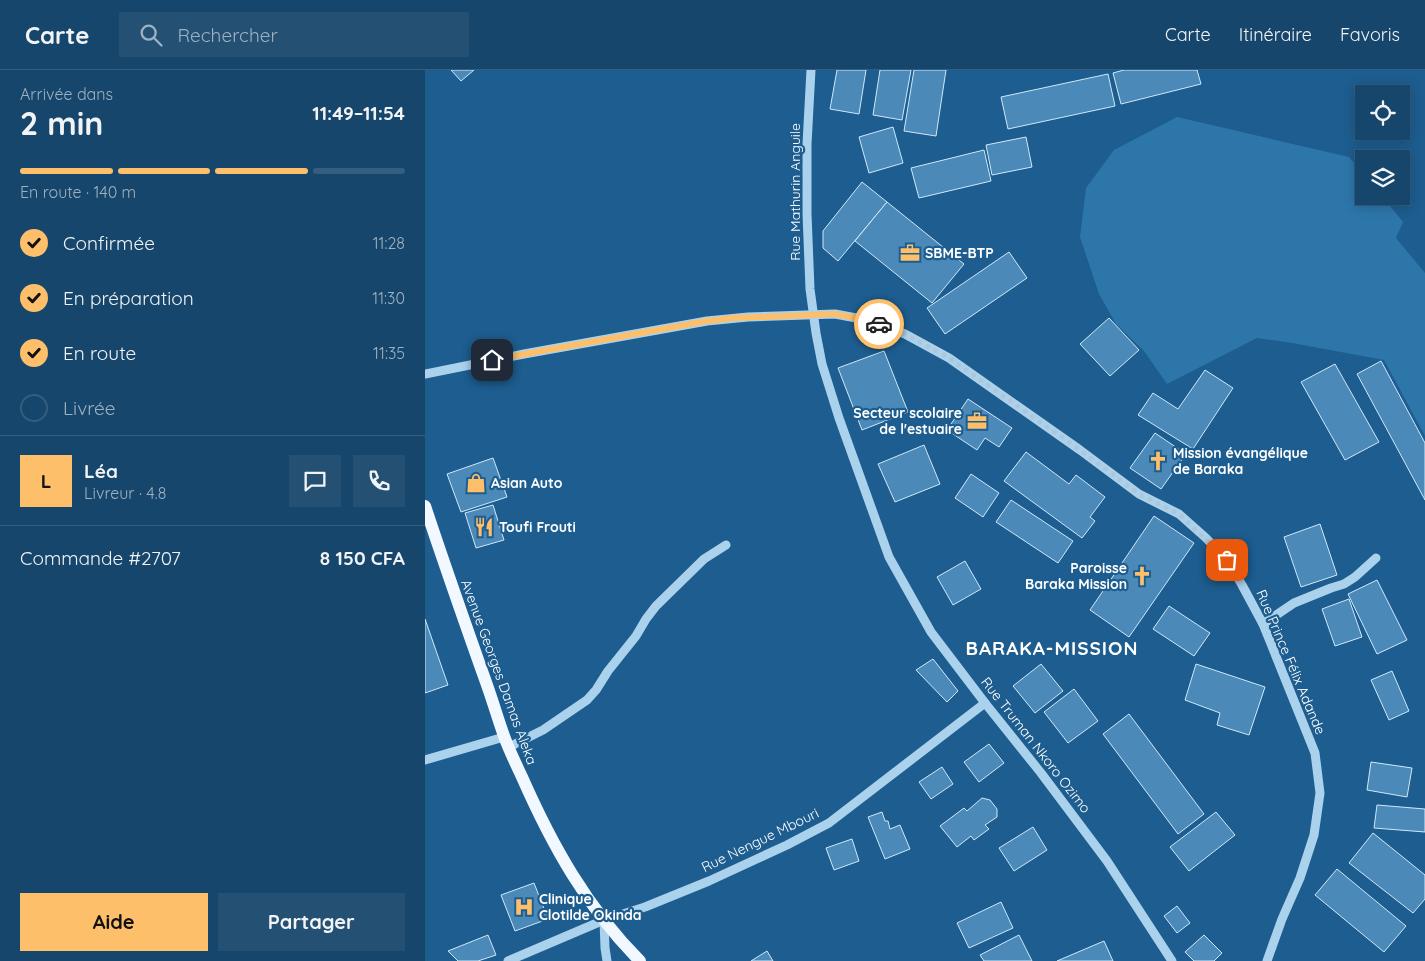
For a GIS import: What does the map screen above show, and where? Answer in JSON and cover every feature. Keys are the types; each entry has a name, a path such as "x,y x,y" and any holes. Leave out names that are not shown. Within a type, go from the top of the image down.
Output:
{"main road":[{"name":"Avenue Georges Damas Aleka","path":"425,506 506,742 531,797 557,850 581,890 640,961"}],"street":[{"name":"Rue Mathurin Anguile","path":"811,70 807,144 807,214 813,315"},
{"name":"Rue Prince Félix Adande","path":"425,374 707,321 748,317 835,314 867,320 905,334 949,358 1139,494 1179,514 1227,560 1243,585 1263,624 1315,753 1320,793 1314,835 1300,878 1282,919 1267,961"},
{"name":"Rue Truman Nkoro Ozimo","path":"813,315 822,364 839,418 889,557 931,632 1107,861 1172,961"},
{"path":"425,760 506,742 543,730 587,700 637,636 656,606 704,559 726,545"},
{"path":"1263,624 1294,603 1345,584 1376,558"},
{"name":"Rue Nengue Mbouri","path":"508,961 604,920 645,907 709,881 787,845 829,823 985,703"},
{"path":"604,920 607,961"}],"shaded area":[{"path":"1177,117 1349,157 1355,164 1355,205 1389,205 1403,222 1396,238 1425,273 1425,436 1384,360 1257,338 1167,384 1144,351 1116,324 1099,294 1080,237 1086,188 1114,150"}],"building":[{"path":"451,70 474,70 461,81"},
{"path":"837,70 866,70 859,114 830,109"},
{"path":"880,70 911,70 902,120 873,115"},
{"path":"914,70 946,70 936,136 904,131"},
{"path":"1124,70 1197,70 1201,84 1121,104 1113,73"},
{"path":"1108,74 1115,106 1008,129 1001,97"},
{"path":"893,127 903,163 869,173 859,137"},
{"path":"1026,137 1032,167 992,175 986,145"},
{"path":"984,150 991,181 919,198 911,168"},
{"path":"862,182 887,202 838,261 823,248 823,231"},
{"name":"SBME-BTP","path":"887,202 964,264 932,303 855,241"},
{"path":"1009,252 1027,278 945,334 927,308"},
{"path":"1109,318 1139,350 1110,376 1080,344"},
{"path":"884,351 908,412 862,430 838,368"},
{"path":"1381,361 1425,443 1425,500 1357,374"},
{"path":"1335,364 1379,442 1345,460 1301,382"},
{"path":"1205,370 1233,388 1193,449 1138,415 1153,393 1178,409"},
{"name":"Secteur scolaire de l'estuaire","path":"968,399 1012,428 999,447 985,438 977,450 947,430"},
{"name":"Mission évangélique de Baraka","path":"1155,433 1186,454 1161,489 1130,468"},
{"path":"924,445 940,484 895,502 878,464"},
{"path":"1026,452 1069,484 1076,475 1105,497 1090,517 1095,521 1082,538 1004,481"},
{"name":"Asian Auto","path":"493,458 507,497 461,512 447,474"},
{"path":"971,474 999,493 983,517 955,498"},
{"path":"1011,500 1073,541 1058,563 996,522"},
{"name":"Toufi Frouti","path":"493,505 504,540 476,548 465,513"},
{"name":"Paroisse Baraka Mission","path":"1154,516 1194,543 1129,637 1090,610"},
{"path":"1320,524 1337,575 1301,587 1284,537"},
{"path":"965,561 981,589 953,605 937,577"},
{"path":"1377,580 1407,640 1377,654 1348,594"},
{"path":"1349,599 1362,637 1335,646 1322,609"},
{"path":"1169,606 1210,633 1194,656 1153,629"},
{"path":"425,619 448,685 425,693"},
{"path":"933,659 958,691 947,702 916,670"},
{"path":"1041,664 1063,691 1035,713 1013,686"},
{"path":"1196,664 1265,687 1249,735 1217,725 1220,713 1185,700"},
{"path":"1392,671 1409,711 1389,720 1371,680"},
{"path":"1074,689 1098,721 1068,743 1044,712"},
{"path":"1129,714 1204,814 1178,834 1103,734"},
{"path":"989,744 1004,763 979,782 964,762"},
{"path":"1371,762 1412,768 1407,797 1367,790"},
{"path":"942,767 953,784 931,799 919,782"},
{"path":"982,798 990,800 997,809 997,817 985,825 989,829 974,840 971,836 957,847 940,826 964,808 967,811"},
{"path":"1377,805 1425,809 1425,832 1374,828"},
{"path":"882,812 885,821 888,821 890,829 900,825 910,849 885,859 868,817"},
{"path":"1216,812 1235,835 1189,871 1170,847"},
{"path":"1033,827 1047,850 1014,871 999,848"},
{"path":"1373,833 1425,875 1425,899 1413,913 1349,863"},
{"path":"852,839 859,861 834,870 826,848"},
{"path":"1337,869 1406,926 1384,952 1315,895"},
{"name":"Clinique Clotilde Okinda","path":"534,883 548,919 515,931 501,895"},
{"path":"1001,902 1013,928 969,948 957,923"},
{"path":"1177,906 1190,923 1177,933 1164,916"},
{"path":"488,935 496,955 478,961 458,961 448,951"},
{"path":"1019,935 1032,961 984,961 980,955"},
{"path":"1204,935 1222,953 1214,961 1194,961 1185,952"},
{"path":"1104,941 1113,961 1057,961"},
{"path":"767,951 773,961 751,961"}],"way so far":[{"path":"879,324 905,334 949,358 1139,494 1179,514 1227,560"}],"place":[{"name":"SBME-BTP","path":"910,253"},
{"name":"Secteur scolaire de l'estuaire","path":"977,421"},
{"name":"Mission évangélique de Baraka","path":"1158,461"},
{"name":"Asian Auto","path":"476,483"},
{"name":"Toufi Frouti","path":"484,527"},
{"name":"Paroisse Baraka Mission","path":"1142,576"},
{"name":"Clinique Clotilde Okinda","path":"524,907"}],"district":[{"name":"BARAKA-MISSION","path":"1052,648"}],"route":[{"path":"492,360 707,321 734,318 835,314 879,324"}]}
